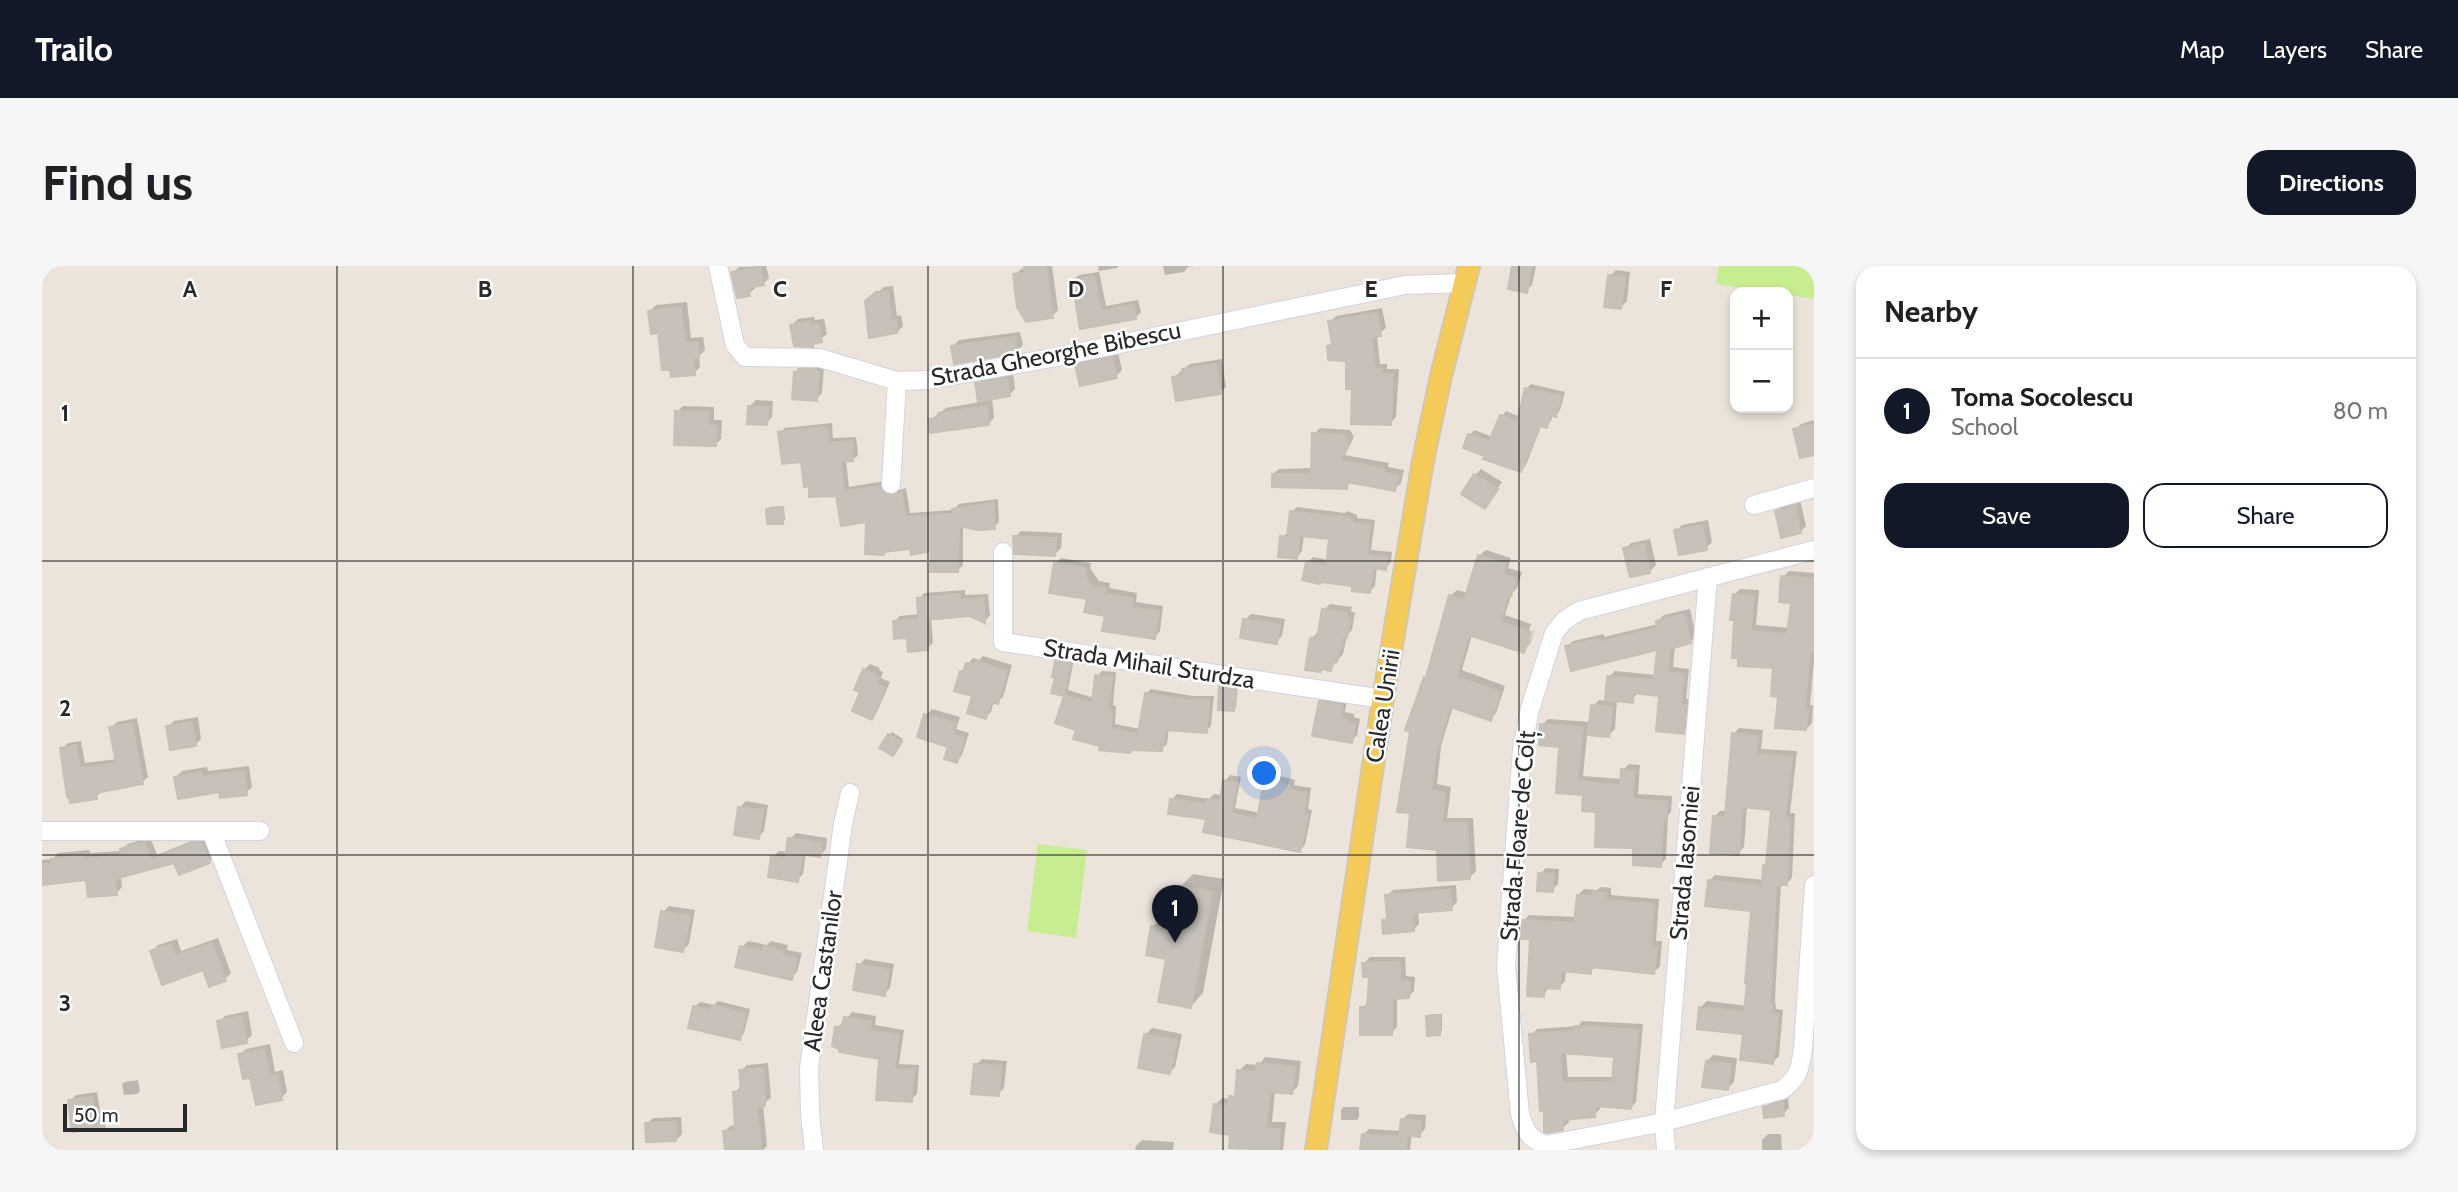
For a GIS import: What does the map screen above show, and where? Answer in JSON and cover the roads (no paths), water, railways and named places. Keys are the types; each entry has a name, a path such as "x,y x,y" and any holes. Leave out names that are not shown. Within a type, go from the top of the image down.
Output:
{"main road":[{"name":"Calea Unirii","path":"1316,1150 1383,699 1423,461 1466,274"}],"street":[{"name":"Strada Gheorghe Bibescu","path":"718,266 735,345 745,357 820,359 897,381 929,380 1040,360 1466,274"},
{"path":"891,484 897,381"},
{"path":"1754,505 1814,488"},
{"name":"Strada Floare de Colț","path":"1814,550 1579,611 1564,621 1554,633 1530,709 1522,749 1506,967 1520,1114 1524,1129 1536,1141 1546,1145 1664,1122 1782,1090 1799,1074 1814,885"},
{"name":"Strada Mihail Sturdza","path":"1003,552 1003,642 1383,699"},
{"name":"Strada Iasomiei","path":"1666,1150 1664,1122 1708,577"},
{"name":"Aleea Castanilor","path":"814,1150 809,1068 843,824 850,793"},
{"path":"42,831 260,831"},
{"path":"211,831 294,1043"}],"place":[{"name":"Toma Socolescu","path":"1175,943"}]}
